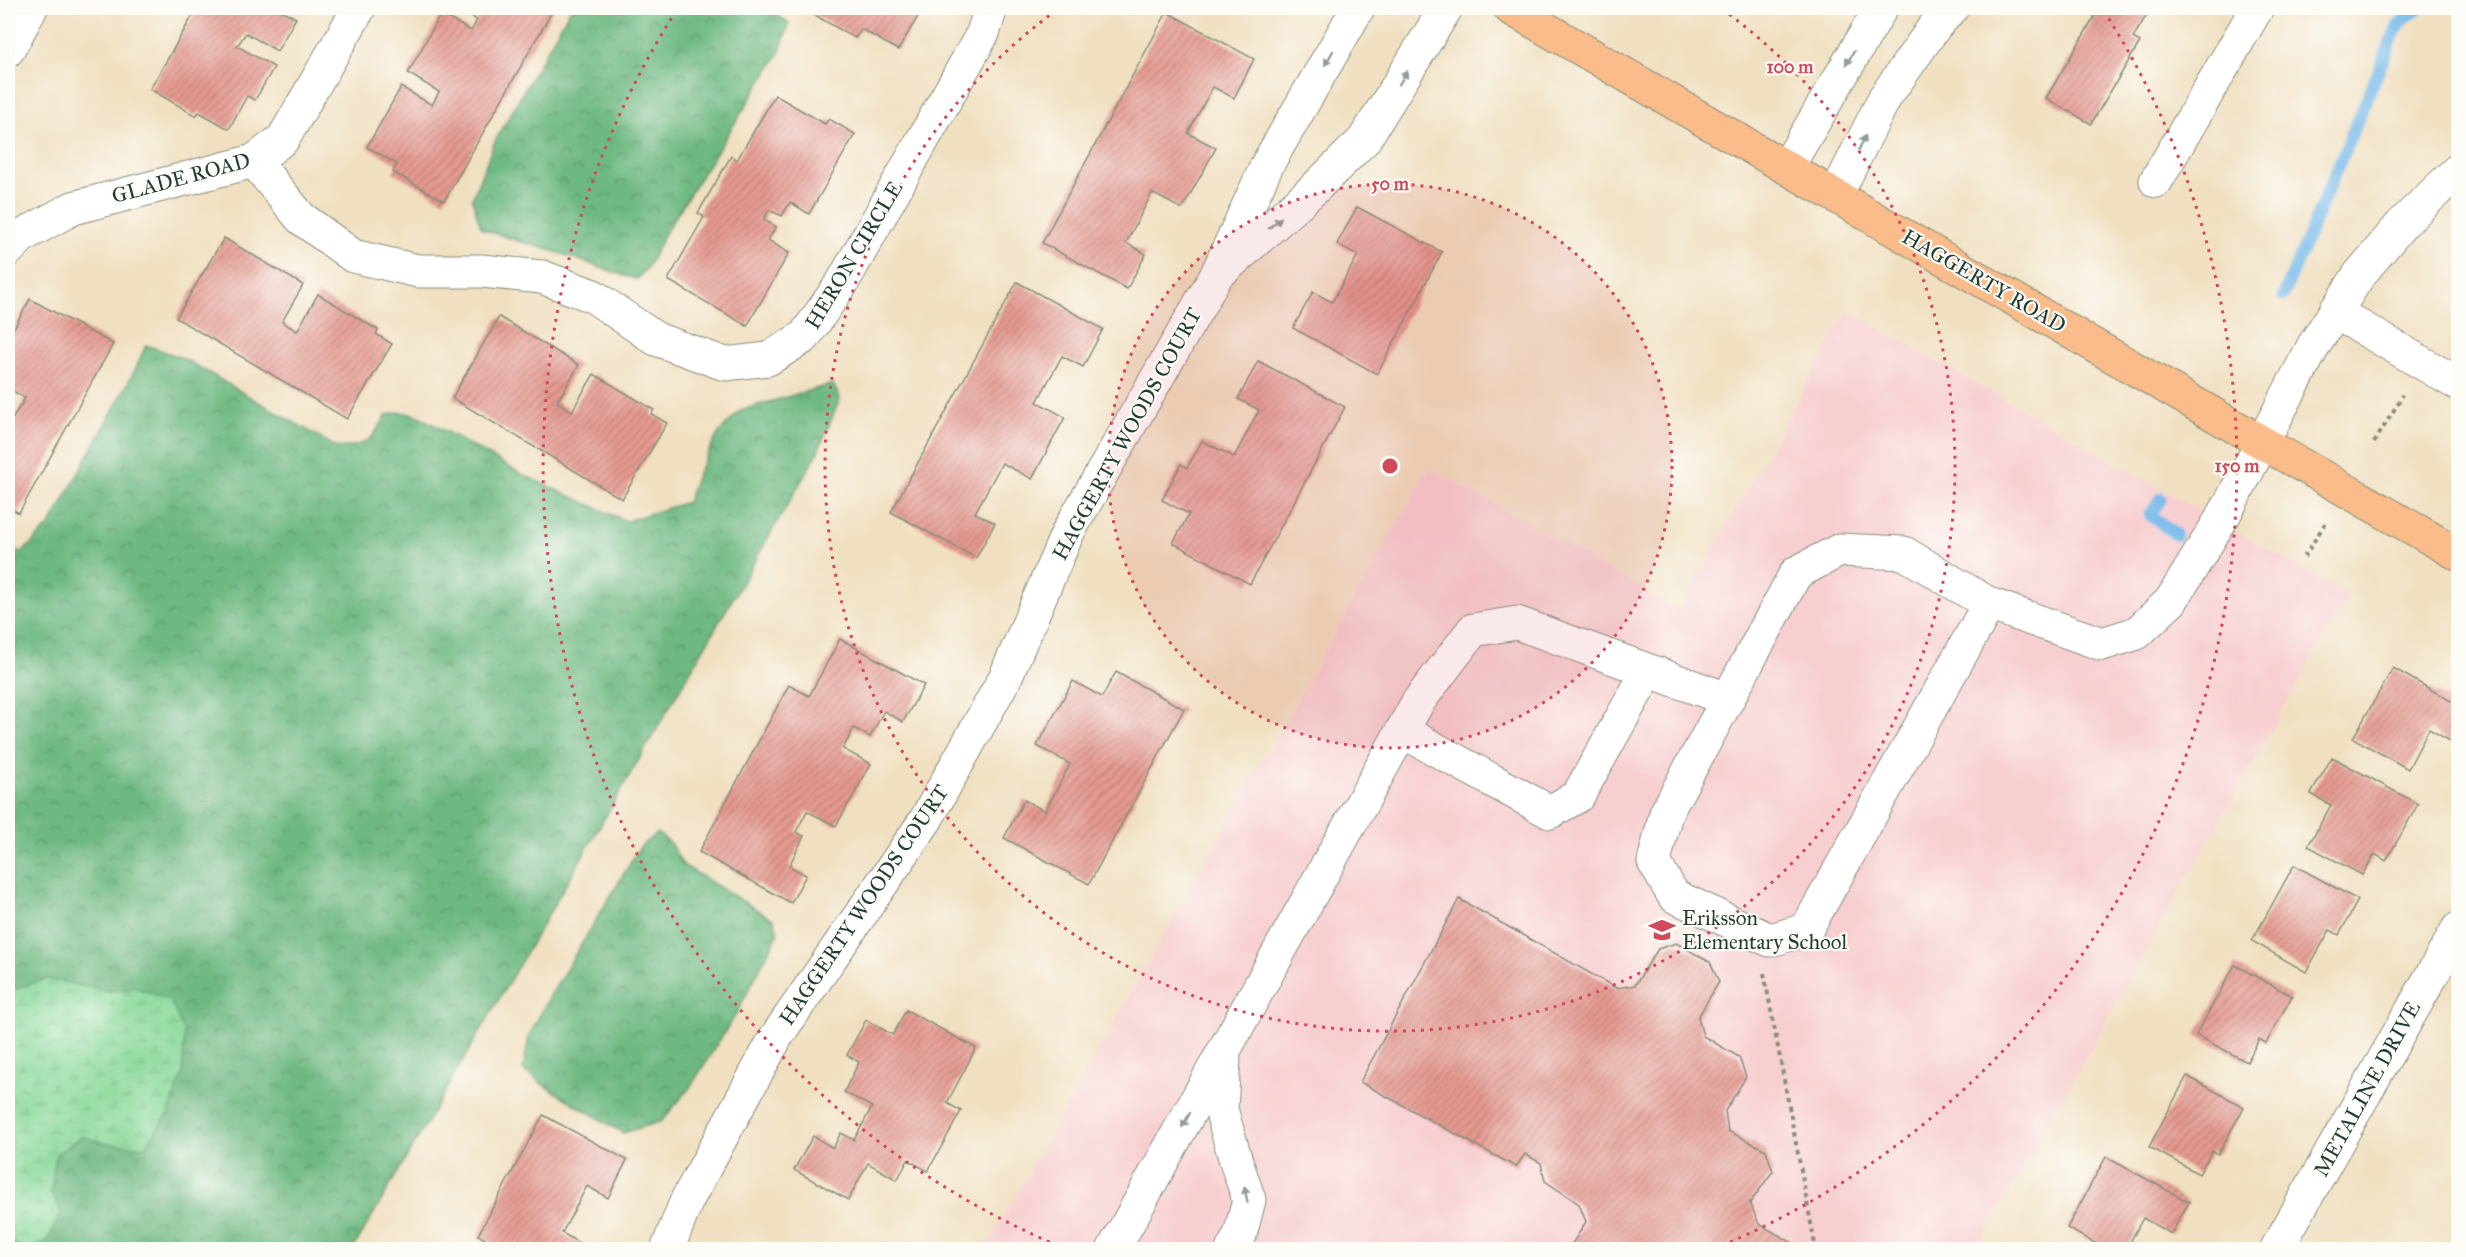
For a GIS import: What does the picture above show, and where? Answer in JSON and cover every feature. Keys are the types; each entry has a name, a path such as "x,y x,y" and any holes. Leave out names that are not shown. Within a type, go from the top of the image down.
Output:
{"main road":[{"name":"HAGGERTY ROAD","path":"1510,8 2458,554"}],"street":[{"path":"8,50 31,8"},
{"name":"GLADE ROAD","path":"8,250 22,236 73,208 254,161 283,139 359,8"},
{"name":"HERON CIRCLE","path":"254,161 301,218 353,256 417,271 481,271 542,277 593,296 656,339 666,343 724,364 768,359 804,337 842,283 983,33 991,8"},
{"name":"HAGGERTY WOODS COURT","path":"667,1250 687,1200 776,1037 925,821 1005,678 1068,532 1216,276 1268,163 1358,8"},
{"name":"HAGGERTY WOODS COURT","path":"1216,276 1314,189 1364,140 1446,8"},
{"path":"1787,167 1881,8"},
{"path":"1836,195 1885,97 1935,26 1952,8"},
{"path":"2156,181 2258,8"},
{"path":"1989,604 1806,930 1770,940 1674,896 1654,862 1666,813 1796,573 1840,550 1904,553 1989,604 2102,645 2137,633 2170,601 2225,513 2314,345 2359,275 2402,224 2458,170"},
{"path":"2335,312 2458,384"},
{"path":"1113,1250 1418,702 1473,630 1517,623 1727,699"},
{"path":"1402,731 1550,812 1578,796 1648,671"},
{"name":"METALINE DRIVE","path":"2276,1250 2450,964 2458,929"},
{"path":"1225,1051 1221,1109 1250,1200 1240,1235 1232,1250"}],"path":[{"path":"2374,442 2407,387"},
{"path":"2304,557 2326,522"},
{"path":"1770,940 1763,968 1816,1250"}],"shaded area":[{"name":"Eriksson Elementary School","path":"1848,311 2348,595 1976,1249 985,1250 1429,468 1679,610"}],"green space":[{"path":"571,8 766,8 789,23 779,54 668,228 647,268 637,279 481,228 472,199 494,143"},
{"path":"146,345 183,358 338,448 357,445 368,440 387,415 400,412 417,415 523,475 626,521 687,502 697,475 718,434 741,410 833,384 840,399 816,456 353,1249 8,1249 8,550 23,552 50,525 136,368"},
{"path":"657,833 670,843 683,865 774,920 778,934 736,1014 691,1086 662,1121 623,1133 548,1088 523,1070 529,1036 547,1001 640,847"},
{"path":"47,979 109,991 137,988 170,1000 184,1032 183,1073 168,1115 144,1147 104,1143 82,1136 56,1155 51,1192 61,1213 48,1240 35,1249 19,1247 8,1239 8,991"}],"building":[{"path":"197,8 277,8 296,18 277,51 246,33 237,46 274,67 255,100 247,96 229,129 199,112 196,116 150,89"},
{"path":"456,8 554,8 444,201 393,172 397,164 367,147 401,87 432,105 439,92 408,73 441,14 471,31 477,20"},
{"path":"802,8 923,8 898,50 861,29 855,38"},
{"path":"2092,8 2151,8 2133,38 2140,42 2091,124 2046,98 2095,16 2089,13"},
{"path":"1167,12 1254,59 1234,98 1213,87 1188,133 1216,148 1182,209 1152,193 1126,243 1146,254 1127,289 1042,243"},
{"path":"775,95 825,124 829,119 855,134 809,214 790,202 782,216 769,210 764,219 776,227 768,240 789,253 747,326 668,280 704,217 698,213 731,156 737,160"},
{"path":"1357,207 1442,252 1377,374 1293,328 1313,292 1332,302 1358,255 1337,244"},
{"path":"224,238 303,285 282,322 297,331 318,294 378,330 376,334 392,344 347,419 176,318"},
{"path":"1017,282 1103,329 1083,367 1062,356 1037,402 1065,417 1032,479 1002,463 975,513 995,523 976,558 891,512"},
{"path":"30,299 113,344 19,513 8,507 8,415 13,418 25,398 8,388 8,339"},
{"path":"499,317 579,365 557,402 572,411 594,374 654,410 651,414 667,423 622,499 452,398"},
{"path":"1258,361 1345,407 1250,584 1173,543 1189,514 1162,500 1181,464 1187,468 1202,441 1234,457 1259,410 1238,399"},
{"path":"840,639 924,685 903,722 884,711 870,737 854,728 843,749 871,764 836,826 807,811 796,832 804,836 789,866 806,875 791,903 699,852 789,685 809,696"},
{"path":"2393,668 2458,705 2457,745 2429,729 2408,769 2353,738"},
{"path":"1116,672 1184,709 1089,884 1004,838 1024,800 1045,811 1070,764 1037,746 1073,681 1102,697"},
{"path":"2332,757 2418,804 2386,861 2375,854 2362,875 2308,846 2331,805 2311,794"},
{"path":"2294,865 2358,900 2339,935 2330,930 2306,972 2252,941"},
{"name":"Eriksson Elementary School","path":"1459,899 1616,988 1635,985 1658,949 1676,943 1710,962 1719,982 1698,1017 1703,1036 1739,1057 1746,1077 1725,1111 1728,1131 1766,1150 1773,1171 1750,1203 1759,1224 1793,1243 1795,1250 1568,1250 1586,1222 1579,1204 1545,1181 1541,1163 1525,1154 1516,1167 1360,1082"},
{"path":"2235,965 2292,996 2266,1043 2259,1039 2247,1062 2196,1035"},
{"path":"906,1010 976,1048 947,1103 961,1111 928,1171 908,1160 897,1180 868,1163 848,1200 794,1170 813,1136 833,1148 841,1133 854,1140 872,1107 844,1092 859,1062 847,1055 866,1020 893,1035"},
{"path":"2187,1076 2244,1107 2218,1154 2212,1151 2199,1174 2149,1147"},
{"path":"543,1115 627,1160 608,1198 587,1186 562,1233 581,1244 578,1250 504,1250 478,1235"},
{"path":"2106,1157 2189,1202 2171,1234 2143,1218 2126,1250 2107,1250 2067,1228"}],"waterway":[{"path":"2283,296 2398,25 2418,8"},
{"path":"2161,499 2150,515 2176,535"}],"place":[{"name":"Eriksson Elementary School","path":"1662,930"}]}
